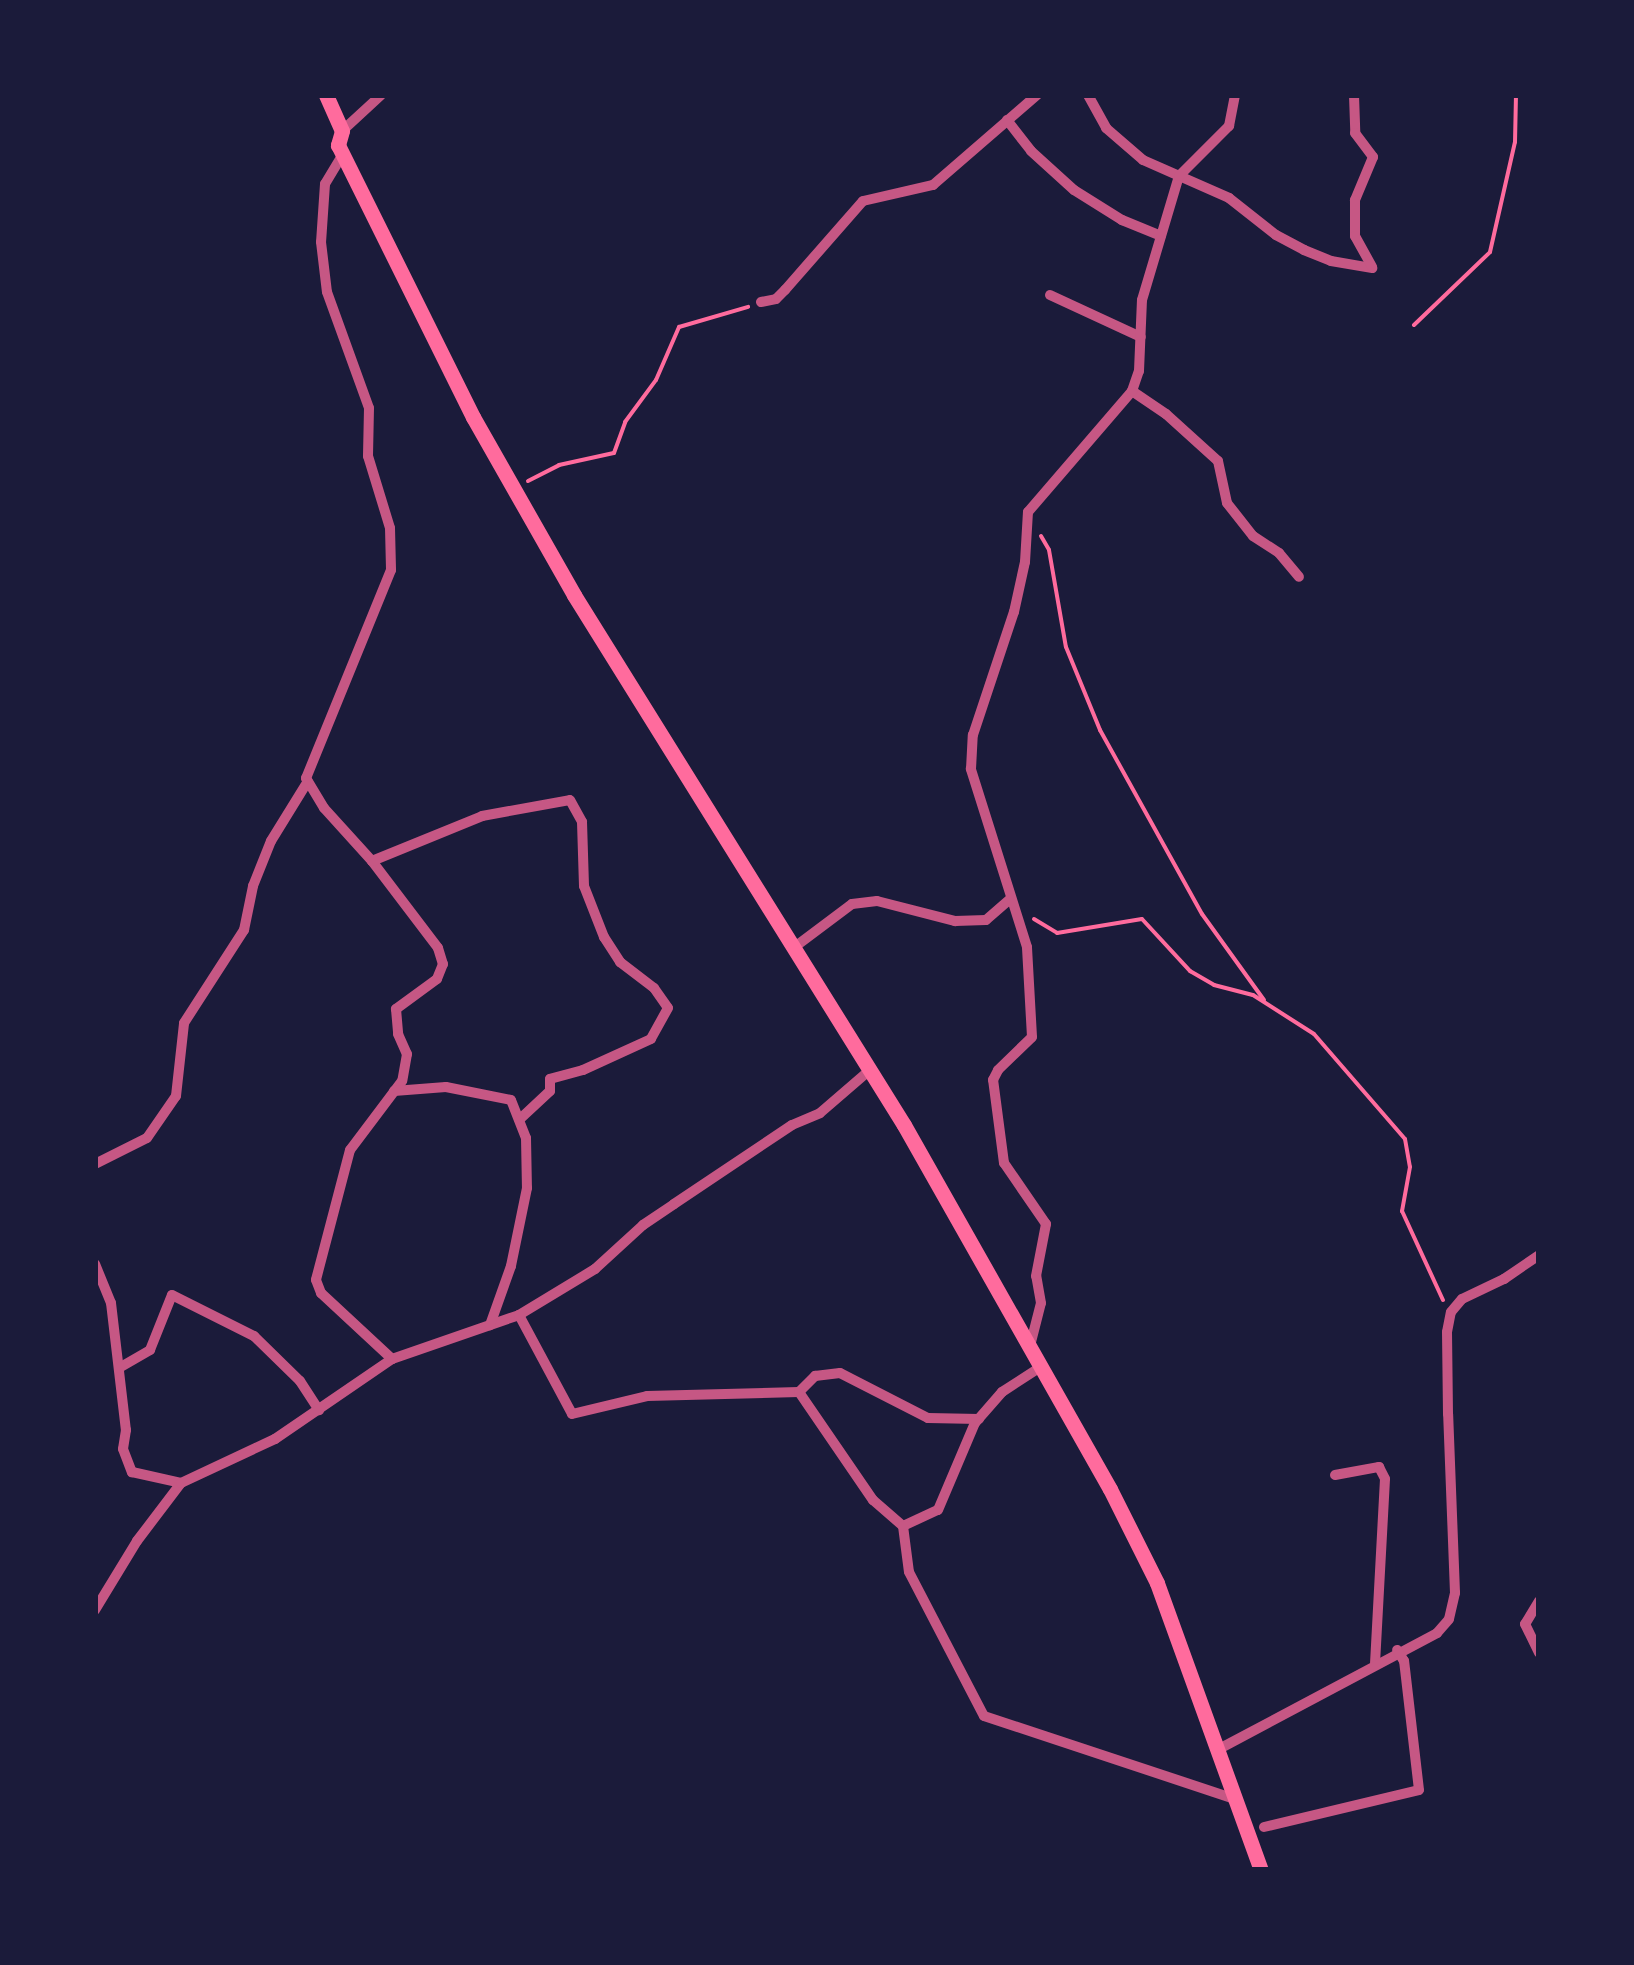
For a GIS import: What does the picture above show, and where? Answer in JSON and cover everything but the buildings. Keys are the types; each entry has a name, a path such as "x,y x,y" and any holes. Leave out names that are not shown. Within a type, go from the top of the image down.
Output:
{"main road":[{"path":"326,95 342,131 338,145 473,417 574,595 871,1069 1042,1366 1158,1584 1261,1870"}],"street":[{"path":"342,131 381,95"},
{"path":"762,302 785,290 863,200 932,185 1036,95"},
{"path":"1088,95 1122,145 1230,198 1276,235 1304,250 1331,261 1372,268 1355,236 1356,200 1373,156 1355,133 1354,95"},
{"path":"1030,1346 1042,1292 1036,1276 1047,1237 1046,1224 1004,1163 994,1080 998,1070 1032,1037 1027,947 970,769 973,735 1025,562 1028,512 1132,391 1139,371 1142,300 1179,176 1229,126 1235,95"},
{"path":"1008,120 1031,151 1074,190 1122,220 1161,236"},
{"path":"95,1164 146,1138 176,1096 184,1023 244,930 252,886 271,840 308,781 360,638 391,570 390,528 368,456 369,408 327,292 321,242 325,184 343,154"},
{"path":"1050,294 1140,338"},
{"path":"1132,391 1166,414 1218,461 1227,503 1253,536 1278,553 1299,577"},
{"path":"308,781 324,808 372,861 438,948 443,964 437,980 396,1009 398,1034 408,1054 402,1081 350,1150 316,1280 320,1293 392,1359"},
{"path":"372,861 482,816 570,800 582,822 584,886 604,937 620,962 654,988 668,1008 651,1038 583,1070 550,1080 550,1091 518,1120"},
{"path":"796,946 852,904 877,901 955,921 986,920 1010,899"},
{"path":"95,1610 181,1482 275,1439 392,1359 520,1315 595,1270 643,1225 792,1125 820,1113 871,1069"},
{"path":"394,1091 446,1087 511,1100 528,1163 526,1188 502,1301 490,1325"},
{"path":"1219,1748 1398,1650 1437,1633 1449,1619 1455,1593 1448,1414 1447,1332 1451,1312 1462,1298 1504,1279 1539,1255"},
{"path":"95,1264 111,1303 120,1368 123,1449 132,1472 181,1482"},
{"path":"120,1368 150,1350 172,1295 254,1336 300,1381 319,1410"},
{"path":"520,1315 572,1414 647,1396 800,1392 816,1376 840,1373 928,1418 980,1419"},
{"path":"904,1526 938,1510 980,1419 1002,1392 1042,1366"},
{"path":"800,1392 873,1500 904,1526 909,1572 984,1716 1236,1799"},
{"path":"1336,1475 1379,1467 1385,1479 1375,1663"},
{"path":"1539,1601 1525,1624 1539,1652"},
{"path":"1264,1827 1419,1790 1404,1661 1398,1650"}],"path":[{"path":"1414,325 1490,252 1515,142 1516,95"},
{"path":"514,489 559,465 614,453 624,422 656,380 680,327 762,302"},
{"path":"1028,512 1049,550 1066,647 1100,730 1202,914 1266,1004"},
{"path":"1010,899 1022,905 1038,924 1057,932 1142,919 1190,971 1266,1004 1314,1034 1404,1139 1410,1167 1402,1211 1451,1312"}]}
